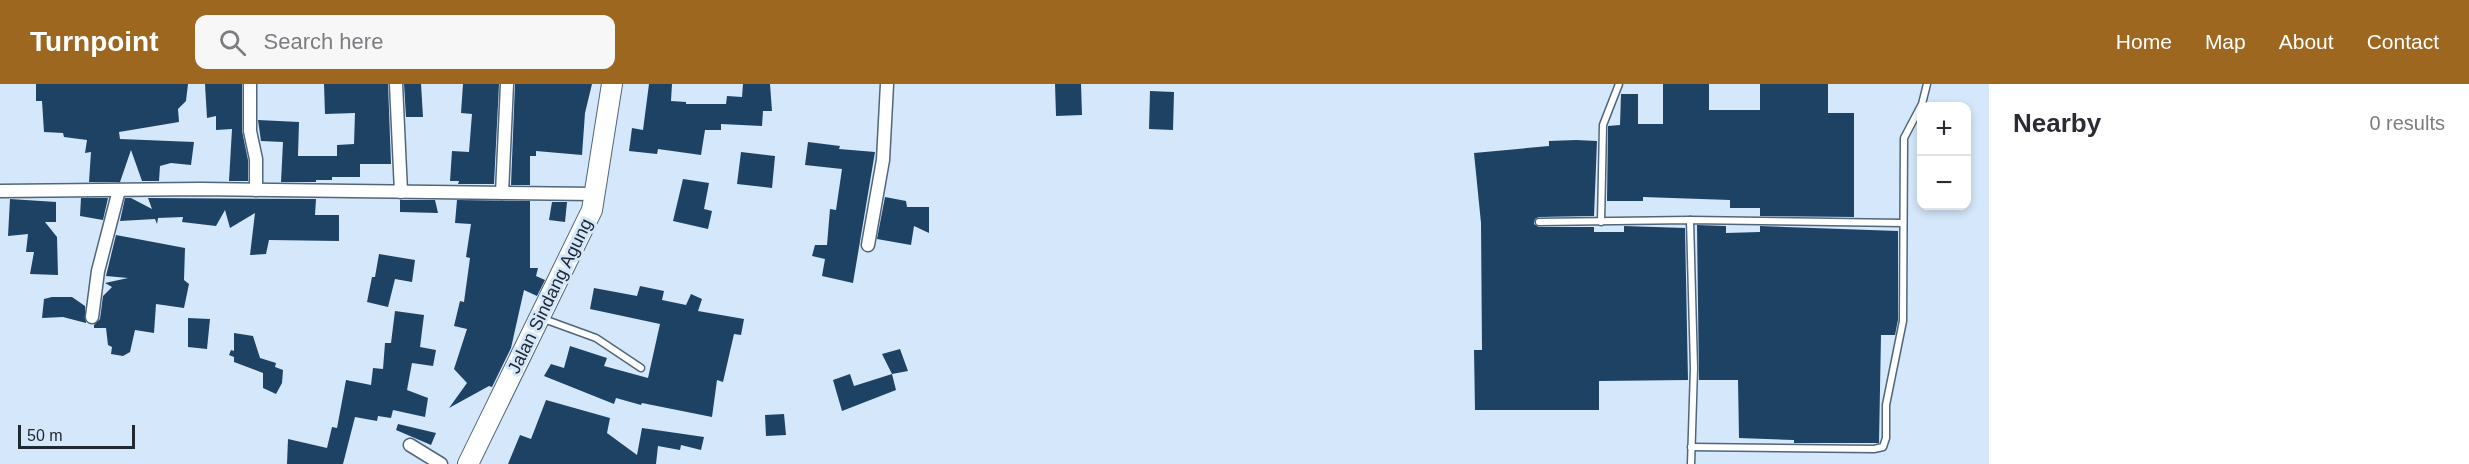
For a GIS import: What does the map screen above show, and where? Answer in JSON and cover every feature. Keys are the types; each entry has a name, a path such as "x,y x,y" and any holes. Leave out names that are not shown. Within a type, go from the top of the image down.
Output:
{"main road":[{"name":"Jalan Sindang Agung","path":"468,464 582,233 596,194 612,84"}],"street":[{"path":"250,84 250,131 256,159 256,190"},
{"path":"396,84 401,192"},
{"path":"502,193 507,84"},
{"path":"867,245 883,160 887,84"},
{"path":"92,317 98,271 119,190"},
{"path":"0,191 256,190 596,194"},
{"path":"411,444 441,464"}],"lane":[{"path":"1601,222 1603,125 1619,84"},
{"path":"1691,447 1874,449 1883,447 1886,438 1886,405 1903,321 1904,138 1922,104 1927,84"},
{"path":"1690,220 1694,368 1690,464"},
{"path":"1539,222 1690,220 1903,223"},
{"path":"541,318 596,338 641,368"}],"building":[{"path":"36,84 188,84 186,101 178,109 179,122 119,132 120,139 194,142 191,165 171,163 160,166 159,181 142,181 131,150 120,182 89,182 91,152 85,153 87,140 64,137 63,133 44,132 42,101 36,101"},
{"path":"205,84 242,84 242,131 248,160 248,181 229,181 232,129 216,130 216,116 207,118"},
{"path":"324,84 388,84 391,164 360,164 360,177 332,177 332,180 316,180 316,182 281,182 283,142 261,141 258,120 299,122 298,156 337,156 337,145 354,144 355,113 325,114"},
{"path":"404,84 421,84 423,117 406,117"},
{"path":"463,84 499,84 494,184 458,184 459,181 450,181 452,151 469,152 472,114 461,113"},
{"path":"515,84 592,84 585,113 582,155 536,151 536,156 530,156 530,185 511,185"},
{"path":"649,84 672,84 671,101 686,102 686,104 726,104 727,96 742,97 743,84 770,84 772,111 763,111 762,126 721,124 721,130 705,130 701,155 658,149 657,154 629,151 632,128 643,130"},
{"path":"1055,84 1081,84 1082,115 1056,116"},
{"path":"1663,84 1709,84 1709,110 1760,110 1760,84 1828,84 1828,113 1854,113 1854,217 1760,216 1760,208 1730,208 1730,200 1643,197 1643,201 1607,201 1608,126 1620,125 1621,94 1638,94 1638,124 1663,124"},
{"path":"1150,91 1174,92 1173,130 1149,129"},
{"path":"1549,141 1597,141 1594,216 1539,217 1535,219 1534,224 1539,227 1594,227 1594,232 1624,232 1624,226 1685,228 1688,380 1599,381 1599,410 1475,410 1474,350 1482,350 1481,223 1474,153 1549,146"},
{"path":"808,142 840,146 839,149 875,152 853,283 822,276 825,259 812,256 815,245 827,245 830,209 836,210 842,169 805,165"},
{"path":"741,152 775,156 772,188 737,184"},
{"path":"683,179 709,183 704,209 712,211 708,229 673,221"},
{"path":"885,197 906,201 907,207 929,207 929,233 914,226 911,245 877,239"},
{"path":"81,198 108,198 103,220 80,216"},
{"path":"125,198 131,198 152,209 148,198 316,199 315,215 339,215 339,241 269,240 266,254 250,255 255,213 230,228 225,210 216,226 182,222 183,217 158,218 157,224 155,219 120,221"},
{"path":"10,199 56,202 56,222 45,222 57,237 58,275 30,274 34,252 26,252 28,234 8,236"},
{"path":"400,200 435,200 438,213 400,212"},
{"path":"457,200 530,201 530,268 538,268 536,276 545,280 537,296 524,290 511,348 492,387 489,386 449,408 467,383 454,369 467,329 454,326 460,301 464,302 470,258 466,257 471,224 455,223"},
{"path":"552,202 567,202 565,222 549,220"},
{"path":"1697,225 1726,226 1726,233 1760,232 1760,226 1898,231 1898,320 1895,335 1881,335 1879,443 1794,443 1794,440 1739,438 1738,380 1699,380"},
{"path":"116,235 185,248 184,280 189,284 184,308 156,304 154,333 135,330 130,352 123,356 111,354 112,347 108,345 106,328 94,328 100,319 103,296 112,287 105,283 128,278 106,276"},
{"path":"379,254 415,260 412,282 395,279 388,307 367,302"},
{"path":"640,286 664,291 662,300 686,305 691,294 702,299 698,311 744,319 741,335 734,334 723,382 717,380 712,417 642,403 641,405 616,398 614,404 544,376 551,364 564,368 570,346 607,358 604,366 648,378 660,324 590,309 594,288 637,296"},
{"path":"72,297 85,306 86,323 63,317 42,318 44,299"},
{"path":"395,311 424,315 420,347 436,350 433,366 412,363 407,390 428,398 425,417 393,410 391,418 378,416 377,421 355,417 343,464 287,464 288,439 327,448 332,427 337,428 346,380 371,385 373,368 383,369 385,343 391,343"},
{"path":"188,318 210,319 207,349 188,347"},
{"path":"234,333 253,336 260,358 276,363 275,367 283,370 282,383 276,394 263,388 263,373 234,362 234,357 229,355 231,350 234,351"},
{"path":"900,349 908,371 892,374 882,354"},
{"path":"850,374 854,386 892,374 896,390 842,411 833,380"},
{"path":"546,400 610,418 607,433 637,455 642,428 704,437 701,450 681,445 680,450 658,446 656,464 508,464 520,435 531,439"},
{"path":"784,414 786,435 766,436 765,415"},
{"path":"398,424 436,433 431,445 396,430"}]}
